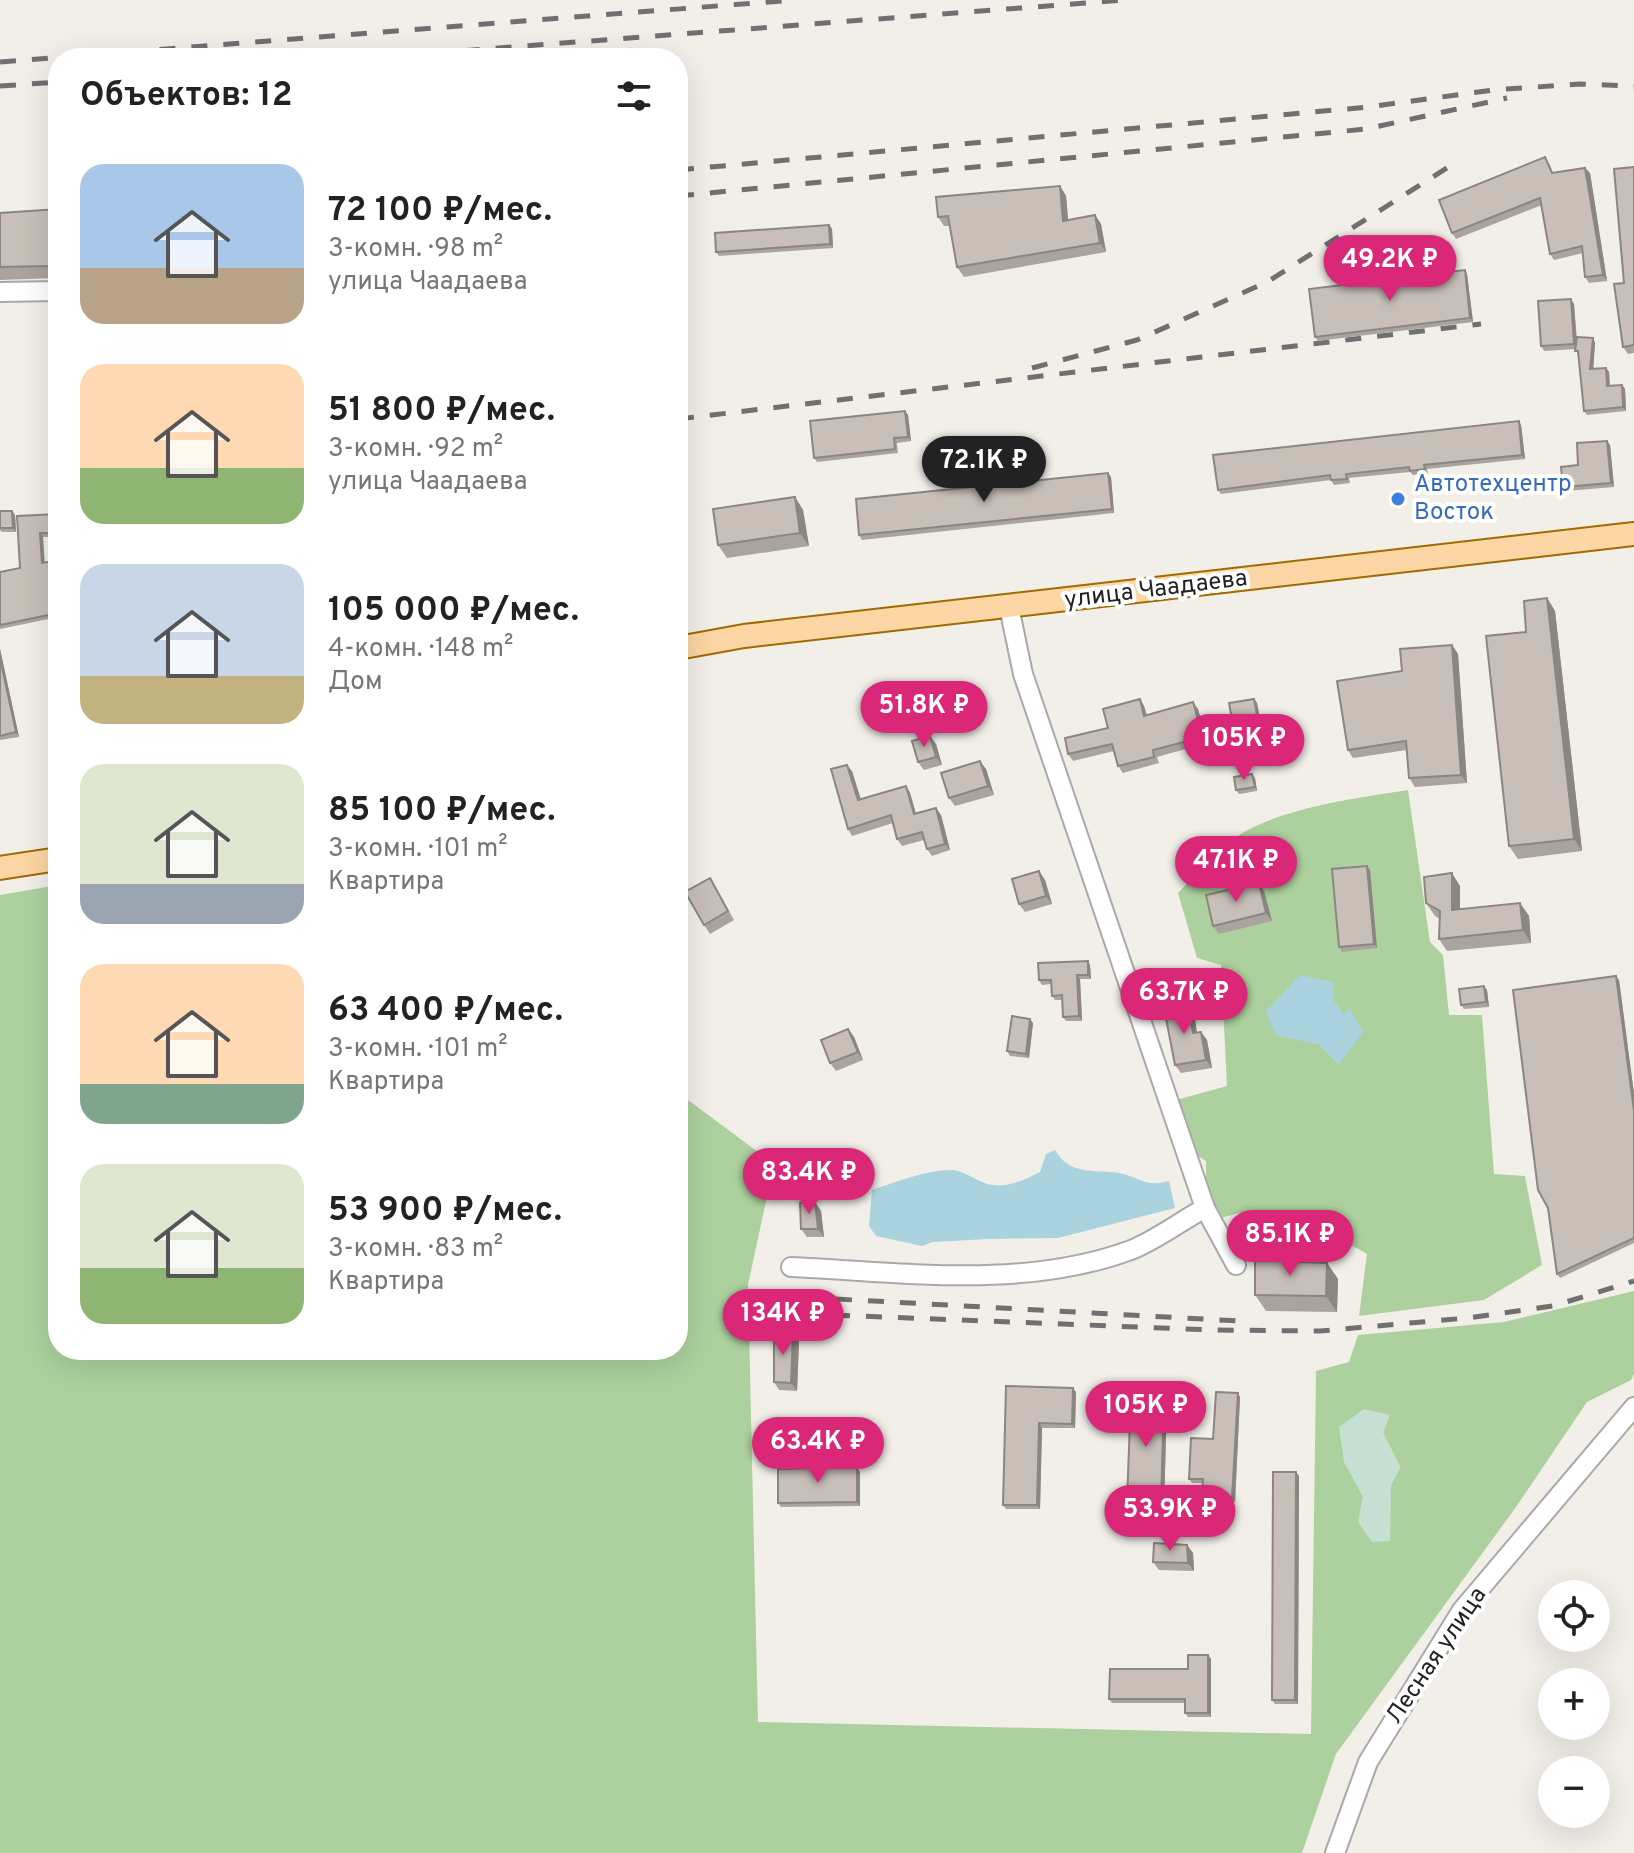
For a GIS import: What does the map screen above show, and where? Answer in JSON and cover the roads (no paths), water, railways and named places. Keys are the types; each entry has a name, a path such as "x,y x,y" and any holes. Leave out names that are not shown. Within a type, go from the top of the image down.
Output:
{"main road":[{"name":"улица Чаадаева","path":"688,646 744,636 1634,534"},
{"path":"0,868 48,861"}],"street":[{"path":"0,292 48,291"},
{"path":"1009,607 1023,674 1205,1208 1236,1265"},
{"path":"791,1267 990,1276 1066,1267 1132,1249 1205,1208"},
{"name":"Лесная улица","path":"1335,1853 1368,1762 1462,1610 1634,1407"}],"water":[{"path":"1300,975 1333,982 1334,1002 1344,1015 1349,1008 1363,1032 1339,1064 1320,1045 1276,1035 1266,1011"},
{"path":"1055,1150 1075,1168 1119,1173 1148,1183 1169,1181 1175,1208 1058,1238 933,1242 922,1246 876,1236 869,1226 872,1190 921,1174 951,1170 995,1186 1011,1184 1040,1172 1046,1154"}],"railway":[{"path":"179,48 793,0"},
{"path":"499,48 1125,0"},
{"path":"0,62 48,58"},
{"path":"0,86 48,83"},
{"path":"688,169 1368,107 1493,90 1579,84 1634,86"},
{"path":"688,195 1366,129 1507,98"},
{"path":"1032,368 1137,340 1267,282 1450,166"},
{"path":"688,418 1481,324"},
{"path":"834,1315 1213,1330 1320,1331 1467,1318 1553,1306 1634,1281"},
{"path":"836,1299 1239,1321"}],"place":[{"name":"Автотехцентр Восток","path":"1398,499"}]}
